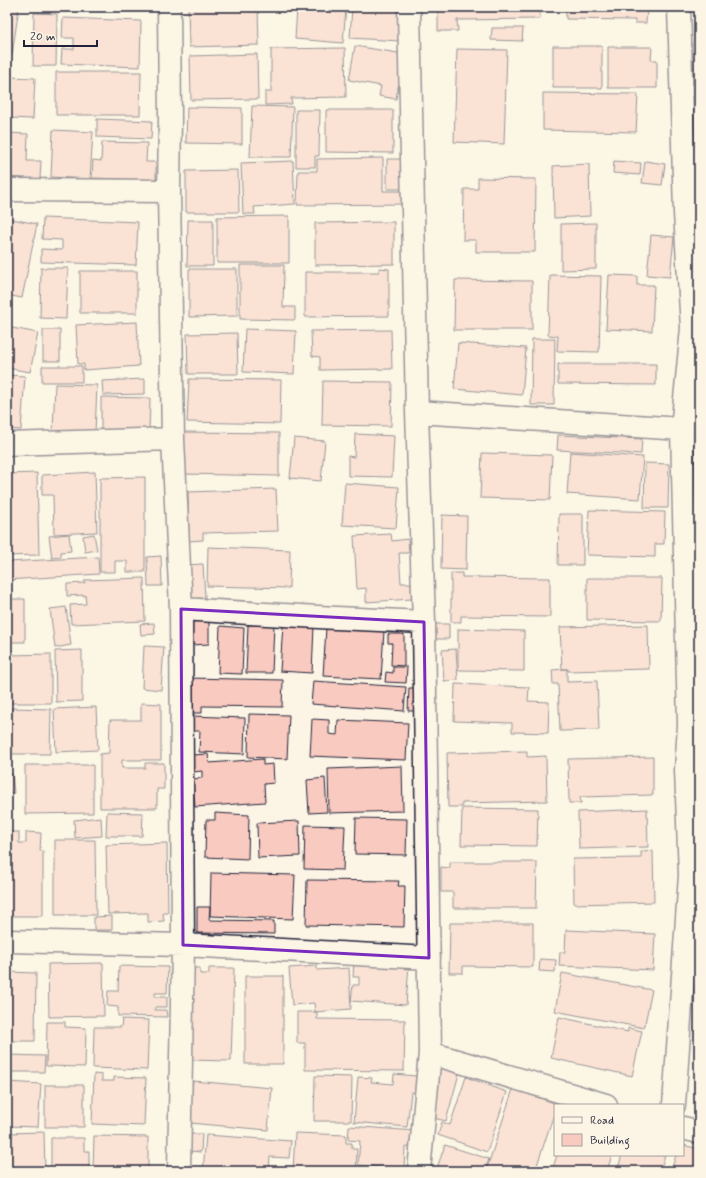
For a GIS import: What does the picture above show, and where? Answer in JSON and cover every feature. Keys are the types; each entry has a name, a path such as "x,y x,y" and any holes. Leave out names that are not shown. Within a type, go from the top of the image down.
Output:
{"street":[{"path":"169,7 169,191 173,439 181,609 182,945 179,1171"},
{"path":"409,7 417,412 424,622 430,1053 420,1171"},
{"path":"674,1104 690,875 692,770 689,725 682,429 692,328 686,213 679,7"},
{"path":"7,190 169,191"},
{"path":"417,412 682,429"},
{"path":"7,444 173,439"},
{"path":"181,609 424,622"},
{"path":"7,941 182,945 429,958"},
{"path":"430,1053 603,1104"},
{"path":"684,1128 699,1132"}],"highlighted area":[{"path":"181,609 424,622 429,958 183,945"}],"building":[{"path":"7,7 19,7 12,55 7,54"},
{"path":"188,7 258,7 259,45 189,47"},
{"path":"297,7 346,7 343,43 295,39"},
{"path":"352,7 402,7 400,41 350,38"},
{"path":"438,7 540,7 540,19 457,20 458,31 438,31"},
{"path":"566,7 647,7 646,23 635,23 635,20 566,19"},
{"path":"34,13 57,14 56,66 33,66"},
{"path":"63,18 141,21 140,67 61,64 62,49 74,49 74,38 62,38"},
{"path":"492,28 523,28 522,41 491,40"},
{"path":"355,46 404,54 396,99 379,96 381,86 349,80"},
{"path":"553,46 602,46 602,88 553,88"},
{"path":"608,47 652,47 651,60 657,60 657,88 608,88"},
{"path":"345,48 346,97 291,98 292,104 265,105 265,92 271,92 271,49"},
{"path":"457,49 507,50 504,144 454,142"},
{"path":"257,54 258,99 191,100 190,56"},
{"path":"56,72 141,72 140,115 56,115"},
{"path":"7,77 35,78 33,119 7,118"},
{"path":"543,93 638,94 636,132 543,130"},
{"path":"252,106 293,107 291,157 250,157"},
{"path":"187,107 242,108 242,144 186,143"},
{"path":"296,110 320,110 319,156 315,156 315,167 296,167"},
{"path":"326,110 393,110 393,153 326,152"},
{"path":"97,119 152,121 151,139 97,137"},
{"path":"53,130 93,132 90,179 51,177"},
{"path":"7,133 28,134 27,161 41,161 40,179 7,177"},
{"path":"102,142 147,143 146,162 156,162 156,180 92,178 93,160 101,161"},
{"path":"383,158 383,191 404,191 404,204 297,205 298,171 317,171 317,159"},
{"path":"387,159 406,159 407,189 387,189"},
{"path":"293,161 295,204 254,207 255,214 243,214 241,163"},
{"path":"614,161 641,163 640,175 613,173"},
{"path":"645,161 665,164 662,185 642,183"},
{"path":"589,164 590,216 554,218 553,166"},
{"path":"238,170 239,212 186,212 186,171"},
{"path":"478,178 536,179 535,252 476,252 476,240 463,240 464,189 478,189"},
{"path":"289,216 289,263 217,263 217,217"},
{"path":"7,218 37,224 22,298 7,295"},
{"path":"43,218 138,222 136,265 41,262 41,249 62,250 62,240 42,239"},
{"path":"188,220 213,220 213,266 187,266"},
{"path":"394,222 394,264 315,265 315,223"},
{"path":"596,223 596,269 561,270 561,224"},
{"path":"651,235 674,237 670,277 647,275"},
{"path":"240,265 284,265 283,307 295,307 295,320 240,319"},
{"path":"41,268 68,268 66,319 40,318"},
{"path":"379,268 389,269 389,316 305,317 305,272 379,272"},
{"path":"189,269 237,269 237,316 189,317"},
{"path":"80,271 137,271 137,313 80,313"},
{"path":"550,275 601,276 599,352 557,351 558,336 548,335"},
{"path":"609,275 637,276 637,285 654,285 652,331 606,329"},
{"path":"455,280 532,281 532,330 454,330"},
{"path":"137,322 139,366 84,370 84,364 78,364 76,325"},
{"path":"7,327 38,333 30,372 7,368"},
{"path":"245,329 296,331 294,374 243,372"},
{"path":"43,330 60,330 60,361 43,361"},
{"path":"391,330 392,369 320,370 320,357 312,356 311,331"},
{"path":"237,333 238,374 188,374 187,334"},
{"path":"532,339 555,339 554,405 531,405"},
{"path":"458,343 526,348 522,395 454,389"},
{"path":"558,364 656,364 656,385 558,384"},
{"path":"42,366 82,366 82,382 42,382"},
{"path":"7,375 25,376 21,430 7,429"},
{"path":"145,379 145,394 103,395 102,381"},
{"path":"189,379 281,380 280,424 187,422"},
{"path":"323,381 392,382 391,426 322,425"},
{"path":"55,384 97,385 95,433 53,431"},
{"path":"101,397 150,398 149,433 101,433"},
{"path":"183,432 279,433 279,476 183,474"},
{"path":"355,434 394,436 392,477 348,476 348,456 354,457"},
{"path":"558,435 642,439 641,454 557,450"},
{"path":"294,438 325,441 321,481 290,478"},
{"path":"570,452 643,457 640,499 567,494"},
{"path":"482,453 552,455 550,500 480,498"},
{"path":"645,463 669,464 668,508 644,508"},
{"path":"95,472 97,532 54,534 53,495 42,495 42,475"},
{"path":"37,473 39,555 7,556 7,474"},
{"path":"145,477 145,572 127,572 127,561 115,561 115,572 100,572 100,478"},
{"path":"345,483 399,487 396,528 342,525"},
{"path":"276,489 278,531 203,533 203,540 189,541 188,492"},
{"path":"589,510 665,512 664,544 655,544 655,557 587,555"},
{"path":"559,514 583,514 583,565 558,565"},
{"path":"442,515 467,516 466,570 441,569"},
{"path":"69,534 71,551 61,552 61,557 52,558 49,536"},
{"path":"94,534 97,550 85,552 83,536"},
{"path":"391,534 392,541 408,539 409,553 399,553 401,583 411,583 412,599 366,602 366,588 357,589 354,536"},
{"path":"208,547 290,550 289,588 207,586"},
{"path":"161,556 162,586 148,586 147,557"},
{"path":"98,557 99,574 7,580 7,562"},
{"path":"203,564 205,598 189,599 186,565"},
{"path":"451,573 462,573 462,577 550,578 550,617 461,616 461,622 451,622"},
{"path":"144,578 145,621 71,624 70,605 86,604 85,595 67,596 67,584 85,583 85,580"},
{"path":"587,578 662,578 661,621 587,620"},
{"path":"7,599 25,599 25,642 7,642"},
{"path":"66,607 71,645 55,648 50,609"},
{"path":"209,619 209,644 191,645 191,620"},
{"path":"154,623 155,634 141,635 140,624"},
{"path":"283,624 314,626 312,673 280,671"},
{"path":"433,624 449,624 449,639 433,639"},
{"path":"248,625 274,625 272,673 246,673"},
{"path":"648,625 649,669 568,671 568,669 562,669 560,627"},
{"path":"220,626 244,628 242,674 218,673"},
{"path":"326,628 384,631 381,679 323,676"},
{"path":"458,629 524,631 524,671 458,670"},
{"path":"388,634 404,634 404,666 391,665 392,643 388,643"},
{"path":"144,646 164,647 161,690 142,688"},
{"path":"456,649 458,680 444,681 442,650"},
{"path":"82,650 82,701 56,702 55,651"},
{"path":"51,654 51,703 10,703 10,655"},
{"path":"393,667 407,667 406,683 385,682 386,672 393,673"},
{"path":"567,669 567,682 597,681 599,730 560,731 558,684 553,684 552,670"},
{"path":"188,678 283,680 282,707 202,706 202,713 187,713"},
{"path":"313,681 406,687 404,711 311,704"},
{"path":"455,684 529,687 528,701 549,702 548,733 512,732 512,723 454,721"},
{"path":"409,688 418,688 418,711 408,711"},
{"path":"141,703 161,704 161,760 122,760 122,768 145,768 145,763 164,763 164,789 157,789 157,808 100,808 100,754 109,753 110,720 141,720"},
{"path":"96,707 98,750 56,752 54,709"},
{"path":"11,708 51,709 50,754 9,754"},
{"path":"249,714 289,715 287,759 248,757"},
{"path":"191,716 245,718 244,754 199,752 200,731 190,731"},
{"path":"312,719 329,720 329,734 337,735 338,720 408,723 406,760 310,756"},
{"path":"527,751 527,757 546,756 547,801 462,803 462,807 448,807 447,753"},
{"path":"208,754 209,763 263,759 263,765 273,764 274,783 264,784 265,802 195,807 193,779 202,778 202,771 193,772 192,755"},
{"path":"653,757 653,795 580,797 581,803 569,803 568,759"},
{"path":"25,765 93,765 93,813 25,814"},
{"path":"402,766 403,811 329,813 328,769"},
{"path":"7,774 12,774 14,793 7,793"},
{"path":"325,778 327,812 309,813 307,780"},
{"path":"462,808 538,809 537,846 461,845"},
{"path":"647,809 648,847 579,849 578,812"},
{"path":"107,812 143,813 142,836 106,836"},
{"path":"215,813 249,815 248,859 205,857 206,820 215,820"},
{"path":"101,817 102,836 75,838 74,820"},
{"path":"356,818 407,819 406,855 355,854"},
{"path":"299,821 300,856 258,858 257,823"},
{"path":"305,825 345,826 343,870 304,869"},
{"path":"8,832 19,832 19,843 26,843 26,832 41,833 40,851 43,851 43,916 7,916"},
{"path":"55,840 95,840 96,915 55,915"},
{"path":"167,843 168,913 163,913 164,921 148,922 148,913 108,914 106,845"},
{"path":"653,851 654,902 574,904 573,859 641,858 641,852"},
{"path":"450,862 537,862 536,908 453,908 453,892 441,892 441,867 450,868"},
{"path":"211,873 295,875 293,919 210,916"},
{"path":"307,880 399,881 398,886 405,886 404,927 306,925"},
{"path":"197,907 210,907 209,920 274,921 274,934 197,933"},
{"path":"112,916 112,930 94,930 94,917"},
{"path":"450,923 533,923 533,967 463,966 463,973 449,973"},
{"path":"566,930 655,934 653,970 559,966 560,952 565,952"},
{"path":"540,959 556,960 555,972 539,971"},
{"path":"354,960 409,964 406,1005 351,1001 353,985 359,985 359,977 353,977"},
{"path":"103,963 104,1016 49,1017 48,964"},
{"path":"119,966 168,967 167,993 155,993 155,997 167,997 167,1007 155,1007 155,1010 166,1010 167,1017 118,1016 118,1007 107,1006 108,991 118,991"},
{"path":"317,966 317,970 349,968 351,1009 315,1012 314,1003 292,1005 289,968"},
{"path":"187,968 200,968 200,974 209,974 209,968 234,968 231,1061 190,1060"},
{"path":"7,972 36,973 35,1041 7,1041"},
{"path":"562,973 652,990 644,1028 555,1011"},
{"path":"245,976 283,976 283,1064 245,1064"},
{"path":"297,1012 317,1012 317,1019 405,1020 404,1071 305,1070 305,1043 297,1043"},
{"path":"559,1017 628,1032 628,1028 642,1031 632,1076 551,1058"},
{"path":"122,1019 149,1020 147,1070 93,1068 94,1027 121,1027"},
{"path":"47,1022 65,1022 65,1027 86,1028 85,1067 46,1066"},
{"path":"7,1055 45,1056 44,1072 7,1072"},
{"path":"439,1064 460,1070 446,1121 425,1116"},
{"path":"94,1074 102,1075 102,1081 114,1081 114,1077 146,1078 144,1126 92,1124"},
{"path":"394,1074 416,1076 415,1093 411,1092 407,1127 354,1122 358,1077 372,1078 371,1082 393,1084"},
{"path":"315,1076 352,1077 351,1121 314,1121"},
{"path":"466,1077 507,1092 487,1152 438,1135 442,1122 450,1125"},
{"path":"193,1081 272,1088 268,1130 189,1123"},
{"path":"7,1082 41,1084 38,1127 7,1126"},
{"path":"45,1085 84,1085 84,1127 45,1127"},
{"path":"513,1089 557,1104 554,1104 554,1114 535,1171 486,1171"},
{"path":"696,1106 699,1107 699,1119 694,1118"},
{"path":"349,1126 416,1131 414,1148 405,1147 404,1169 358,1165 360,1141 348,1140"},
{"path":"44,1132 45,1171 7,1171 7,1133"},
{"path":"295,1133 346,1135 346,1143 352,1143 352,1149 357,1149 356,1171 293,1171"},
{"path":"189,1134 202,1134 201,1152 188,1151"},
{"path":"206,1135 291,1141 289,1158 270,1157 269,1168 287,1171 203,1171"},
{"path":"94,1136 148,1137 148,1171 93,1171"},
{"path":"51,1138 84,1138 84,1151 89,1151 89,1171 51,1171"},
{"path":"445,1145 489,1159 485,1171 436,1171"},
{"path":"684,1145 699,1149 699,1171 671,1171 676,1156 684,1156"},
{"path":"557,1156 612,1156 607,1171 552,1171"},
{"path":"622,1156 665,1156 660,1171 617,1171"},
{"path":"369,1168 411,1170 411,1171 369,1171"}]}
